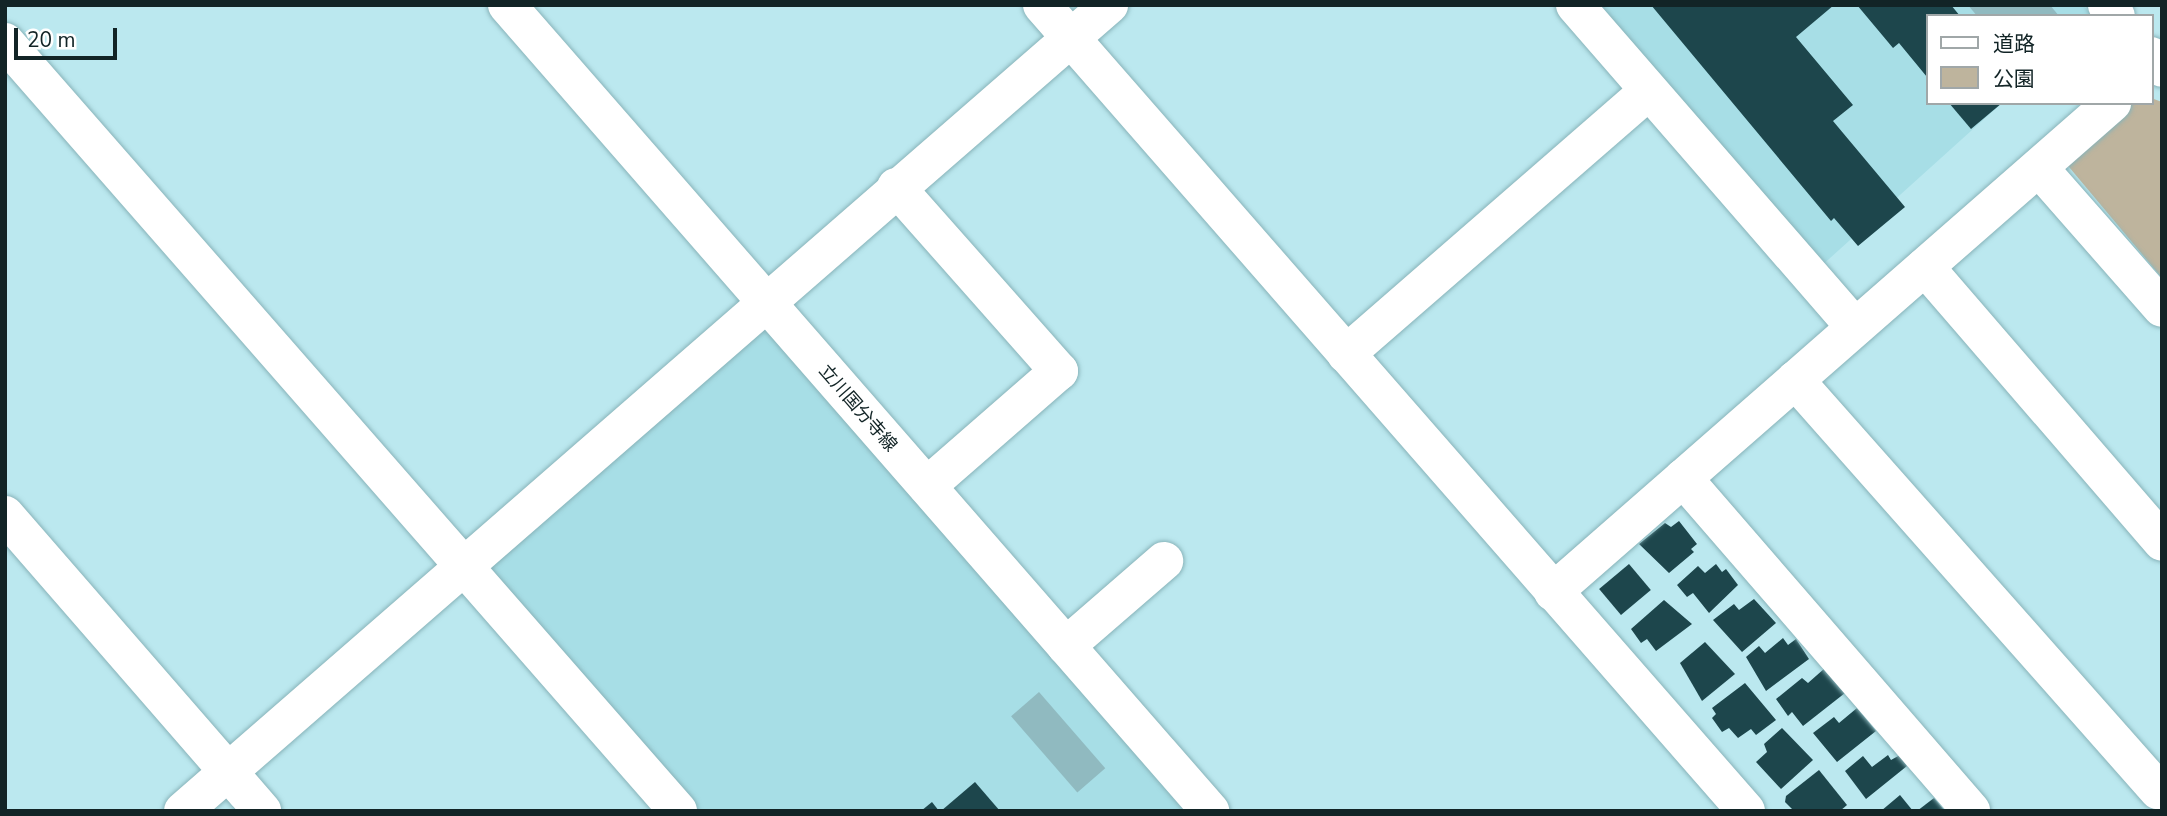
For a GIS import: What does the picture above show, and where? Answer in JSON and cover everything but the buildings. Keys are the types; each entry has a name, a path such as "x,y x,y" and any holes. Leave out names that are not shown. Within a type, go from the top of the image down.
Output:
{"street":[{"name":"立川国分寺線","path":"507,5 1210,811"},
{"path":"1042,5 1746,811"},
{"path":"183,811 896,187 1109,5"},
{"path":"1575,5 1855,327"},
{"path":"5,42 678,811"},
{"path":"1346,354 1649,91"},
{"path":"1553,592 2110,105"},
{"path":"2039,168 2162,308"},
{"path":"896,187 1059,371 927,486"},
{"path":"1925,267 2162,542"},
{"path":"1795,380 2151,796"},
{"path":"1683,478 1971,811"},
{"path":"5,515 262,811"},
{"path":"1066,646 1164,561"}],"shaded area":[{"path":"1593,5 2083,5 2090,14 1926,14 1926,105 2000,105 1819,268"},
{"path":"1968,5 2050,5 2057,14 1975,14"},
{"path":"765,324 1190,811 695,811 484,571"},
{"path":"1039,692 1105,768 1077,792 1011,716"}],"green space":[{"path":"2153,99 2162,102 2162,278 2064,161 2128,105 2153,105"}]}
